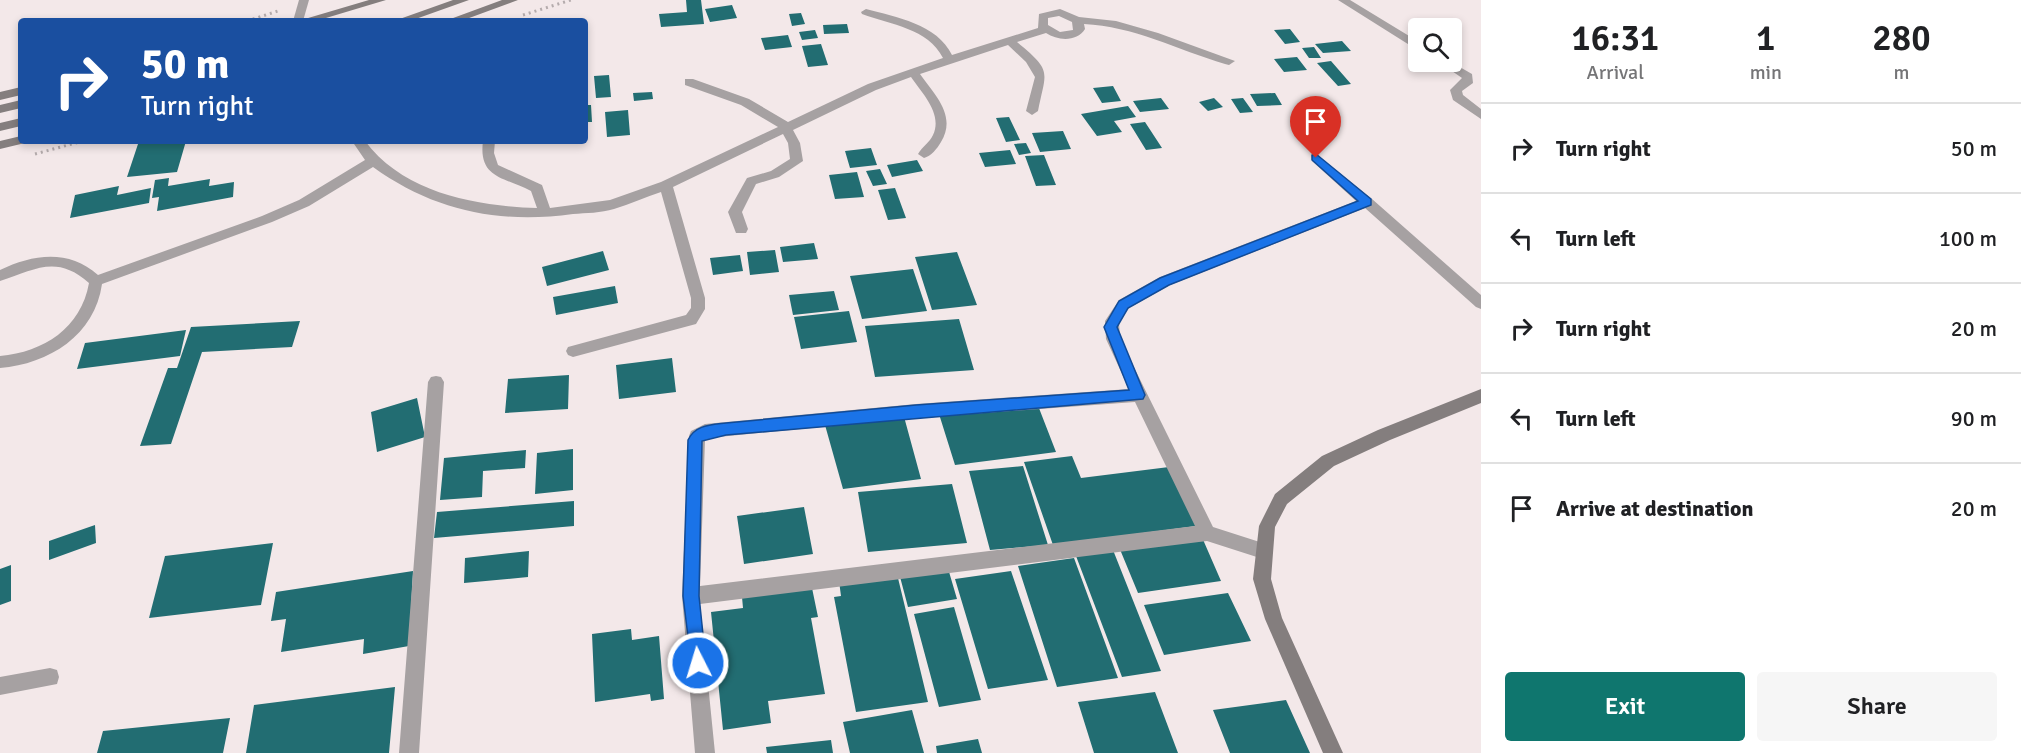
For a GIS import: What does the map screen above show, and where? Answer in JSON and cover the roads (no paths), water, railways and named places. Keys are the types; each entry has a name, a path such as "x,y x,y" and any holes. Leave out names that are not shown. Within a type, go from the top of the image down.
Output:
{"street":[{"path":"301,18 304,0"},
{"path":"312,18 381,0"},
{"path":"408,18 464,0"},
{"path":"459,18 513,0"},
{"path":"1060,12 1064,0"},
{"path":"1343,0 1408,40"},
{"path":"866,12 925,32 935,39 950,59"},
{"path":"1077,20 1080,29 1072,35 1058,36 1045,30 1040,23 1043,16 1060,12 1077,20 1098,19 1124,25 1179,46 1229,61"},
{"path":"360,144 373,161 393,175 448,202 503,212 545,213 611,205 666,184 872,87 950,59 1045,30"},
{"path":"1010,41 1040,72 1041,80 1034,96 1032,111"},
{"path":"913,72 942,117 944,127 937,142 924,154"},
{"path":"1460,72 1468,77 1467,83"},
{"path":"1481,79 1467,83 1456,90 1457,97 1481,115"},
{"path":"689,82 745,102 785,126 794,143 797,161 775,174 751,181 735,212 741,229"},
{"path":"0,96 18,92"},
{"path":"0,109 18,105"},
{"path":"0,127 18,123"},
{"path":"0,145 18,141"},
{"path":"488,144 486,157 489,165 497,172 537,188 545,213"},
{"path":"1316,158 1481,303"},
{"path":"96,281 304,203 373,161"},
{"path":"573,351 691,320 698,309 698,298 666,184"},
{"path":"1207,532 1138,395 1111,327 1124,304 1165,281 1367,202"},
{"path":"0,276 23,266 44,261 63,261 78,265 96,281"},
{"path":"0,362 29,356 51,346 71,332 89,308 96,281"},
{"path":"409,753 436,382"},
{"path":"705,753 691,596 695,440 705,431 916,411 1138,395"},
{"path":"1333,753 1274,619 1262,579 1267,526 1281,499 1328,461 1384,435 1481,396"},
{"path":"691,596 1207,532 1263,551"},
{"path":"0,686 50,677"}]}
